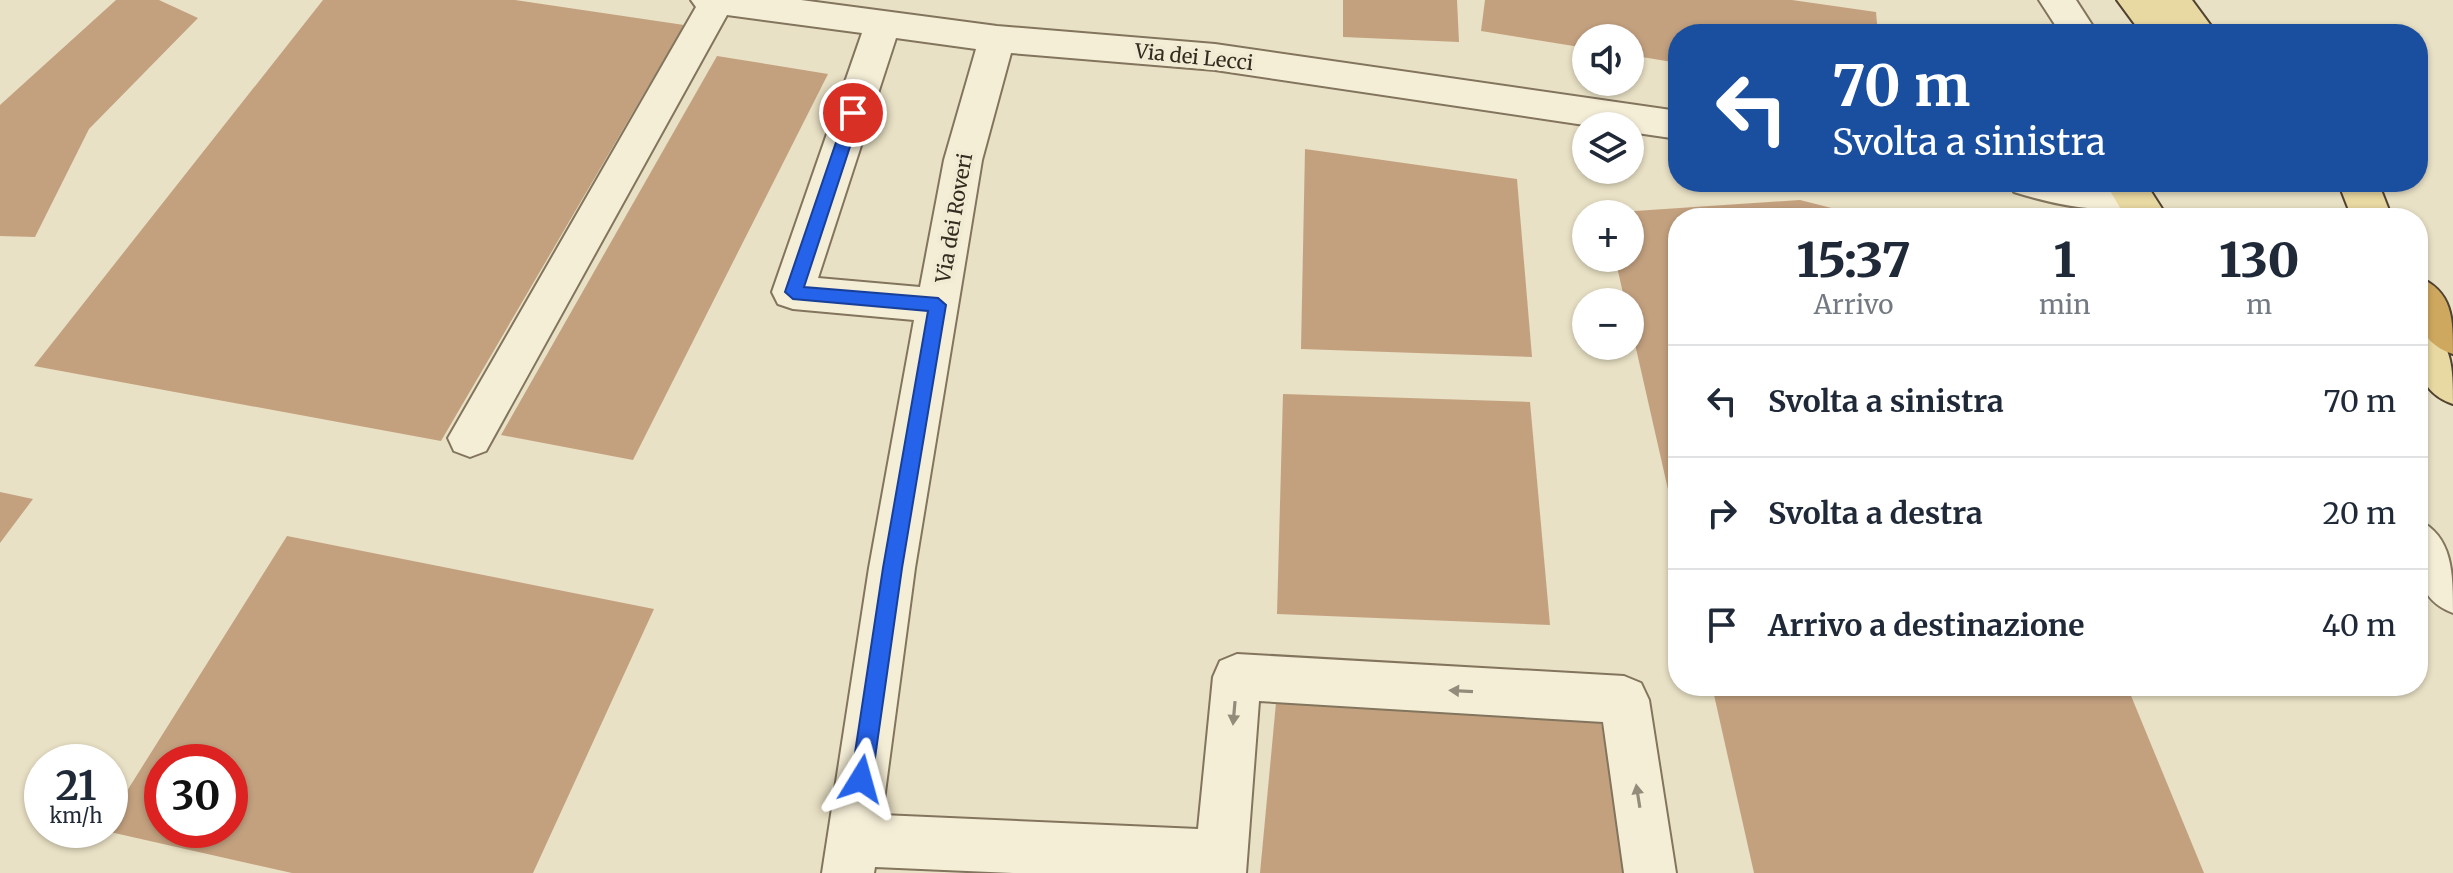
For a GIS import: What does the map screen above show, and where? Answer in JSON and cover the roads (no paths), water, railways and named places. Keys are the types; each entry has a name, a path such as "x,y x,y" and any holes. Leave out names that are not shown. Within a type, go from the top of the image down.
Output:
{"highway":[{"path":"2428,306 2453,337"}],"main road":[{"path":"2135,0 2154,24"},
{"path":"2173,0 2191,24"},
{"path":"2428,353 2453,386"}],"street":[{"name":"Via dei Lecci","path":"709,0 883,23 948,15 997,39 1215,57 1668,124"},
{"path":"2057,0 2073,24"},
{"path":"470,438 717,1"},
{"path":"883,23 793,292 938,305"},
{"name":"Via dei Roveri","path":"850,856 892,568 963,160 997,39"},
{"path":"2087,192 2134,198"},
{"path":"2428,555 2453,591"},
{"path":"850,856 1221,864 1237,677 1624,700 1650,873"}]}
